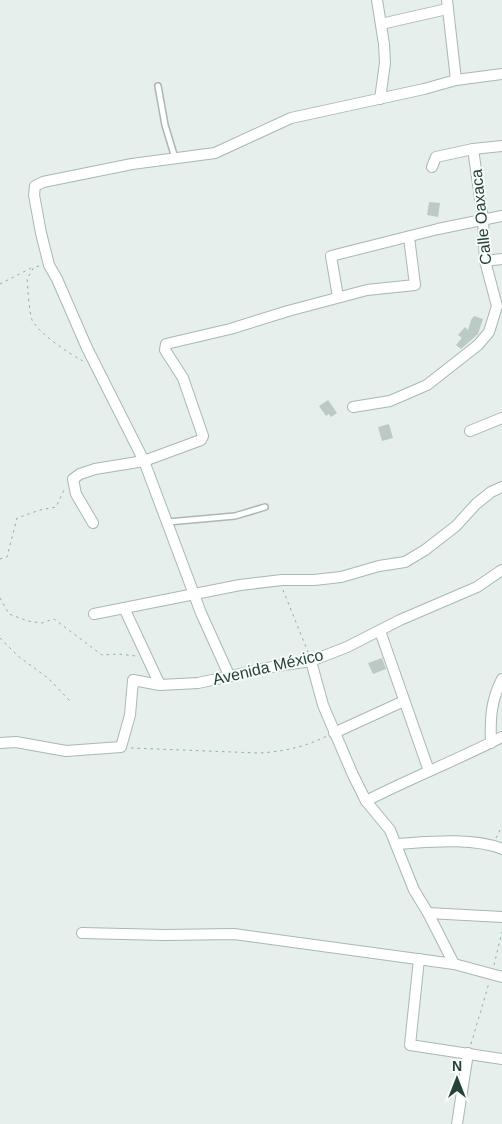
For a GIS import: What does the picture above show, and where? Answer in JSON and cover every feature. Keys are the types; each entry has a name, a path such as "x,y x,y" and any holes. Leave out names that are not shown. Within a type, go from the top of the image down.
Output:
{"street":[{"path":"377,0 385,63 380,99"},
{"path":"381,24 447,4 456,80"},
{"path":"229,676 194,594 144,460 87,348 49,265 34,195 35,186 43,182 132,164 215,153 291,118 456,80 502,74"},
{"path":"432,167 436,157 473,149 502,146"},
{"name":"Calle Oaxaca","path":"354,408 390,401 427,385 478,344 489,332 497,306 485,261 483,219 473,149"},
{"path":"338,297 331,256 502,216"},
{"path":"93,523 76,494 73,479 80,474 95,469 144,460 201,440 203,436 183,378 165,350 166,344 230,330 367,290 414,285 409,237"},
{"path":"485,261 502,259"},
{"path":"470,431 502,418"},
{"path":"94,614 240,585 282,580 314,580 341,577 379,566 405,562 456,526 476,504 491,492 502,488"},
{"name":"Avenida México","path":"121,747 130,715 133,680 160,685 198,684 229,676 311,661 348,646 400,620 477,586 502,570"},
{"path":"124,608 160,685"},
{"path":"380,630 429,771"},
{"path":"311,661 323,705 366,801 390,830 414,890 454,964"},
{"path":"491,743 490,718 493,700 502,678"},
{"path":"334,733 404,701"},
{"path":"366,801 502,737"},
{"path":"0,743 16,742 66,751 121,747"},
{"path":"397,844 437,841 497,847"},
{"path":"428,913 502,917"},
{"path":"82,933 234,934 454,964 502,977"},
{"path":"419,959 410,1045 502,1059"},
{"path":"457,1124 468,1054"}],"lane":[{"path":"158,86 175,159"},
{"path":"168,522 234,516 264,507"}],"path":[{"path":"1,282 34,267 49,265"},
{"path":"34,267 27,279 32,321 69,354 84,362"},
{"path":"0,560 7,556 17,518 56,507 62,491 73,479"},
{"path":"282,580 284,595 311,661"},
{"path":"0,598 9,614 28,621 42,623 54,619 102,655 119,654 148,658"},
{"path":"0,638 18,656 49,679 70,701"},
{"path":"121,747 258,753 279,752 311,744 334,733"},
{"path":"497,847 502,826"},
{"path":"468,1054 492,974 502,932"}],"building":[{"path":"429,202 440,203 438,217 427,215"},
{"path":"474,316 483,319 478,334 461,349 456,345 462,338 458,335 465,327 468,330"},
{"path":"328,400 337,413 331,417 329,414 326,416 319,406"},
{"path":"389,424 393,438 382,441 378,427"},
{"path":"382,658 386,669 373,674 368,663"}]}
